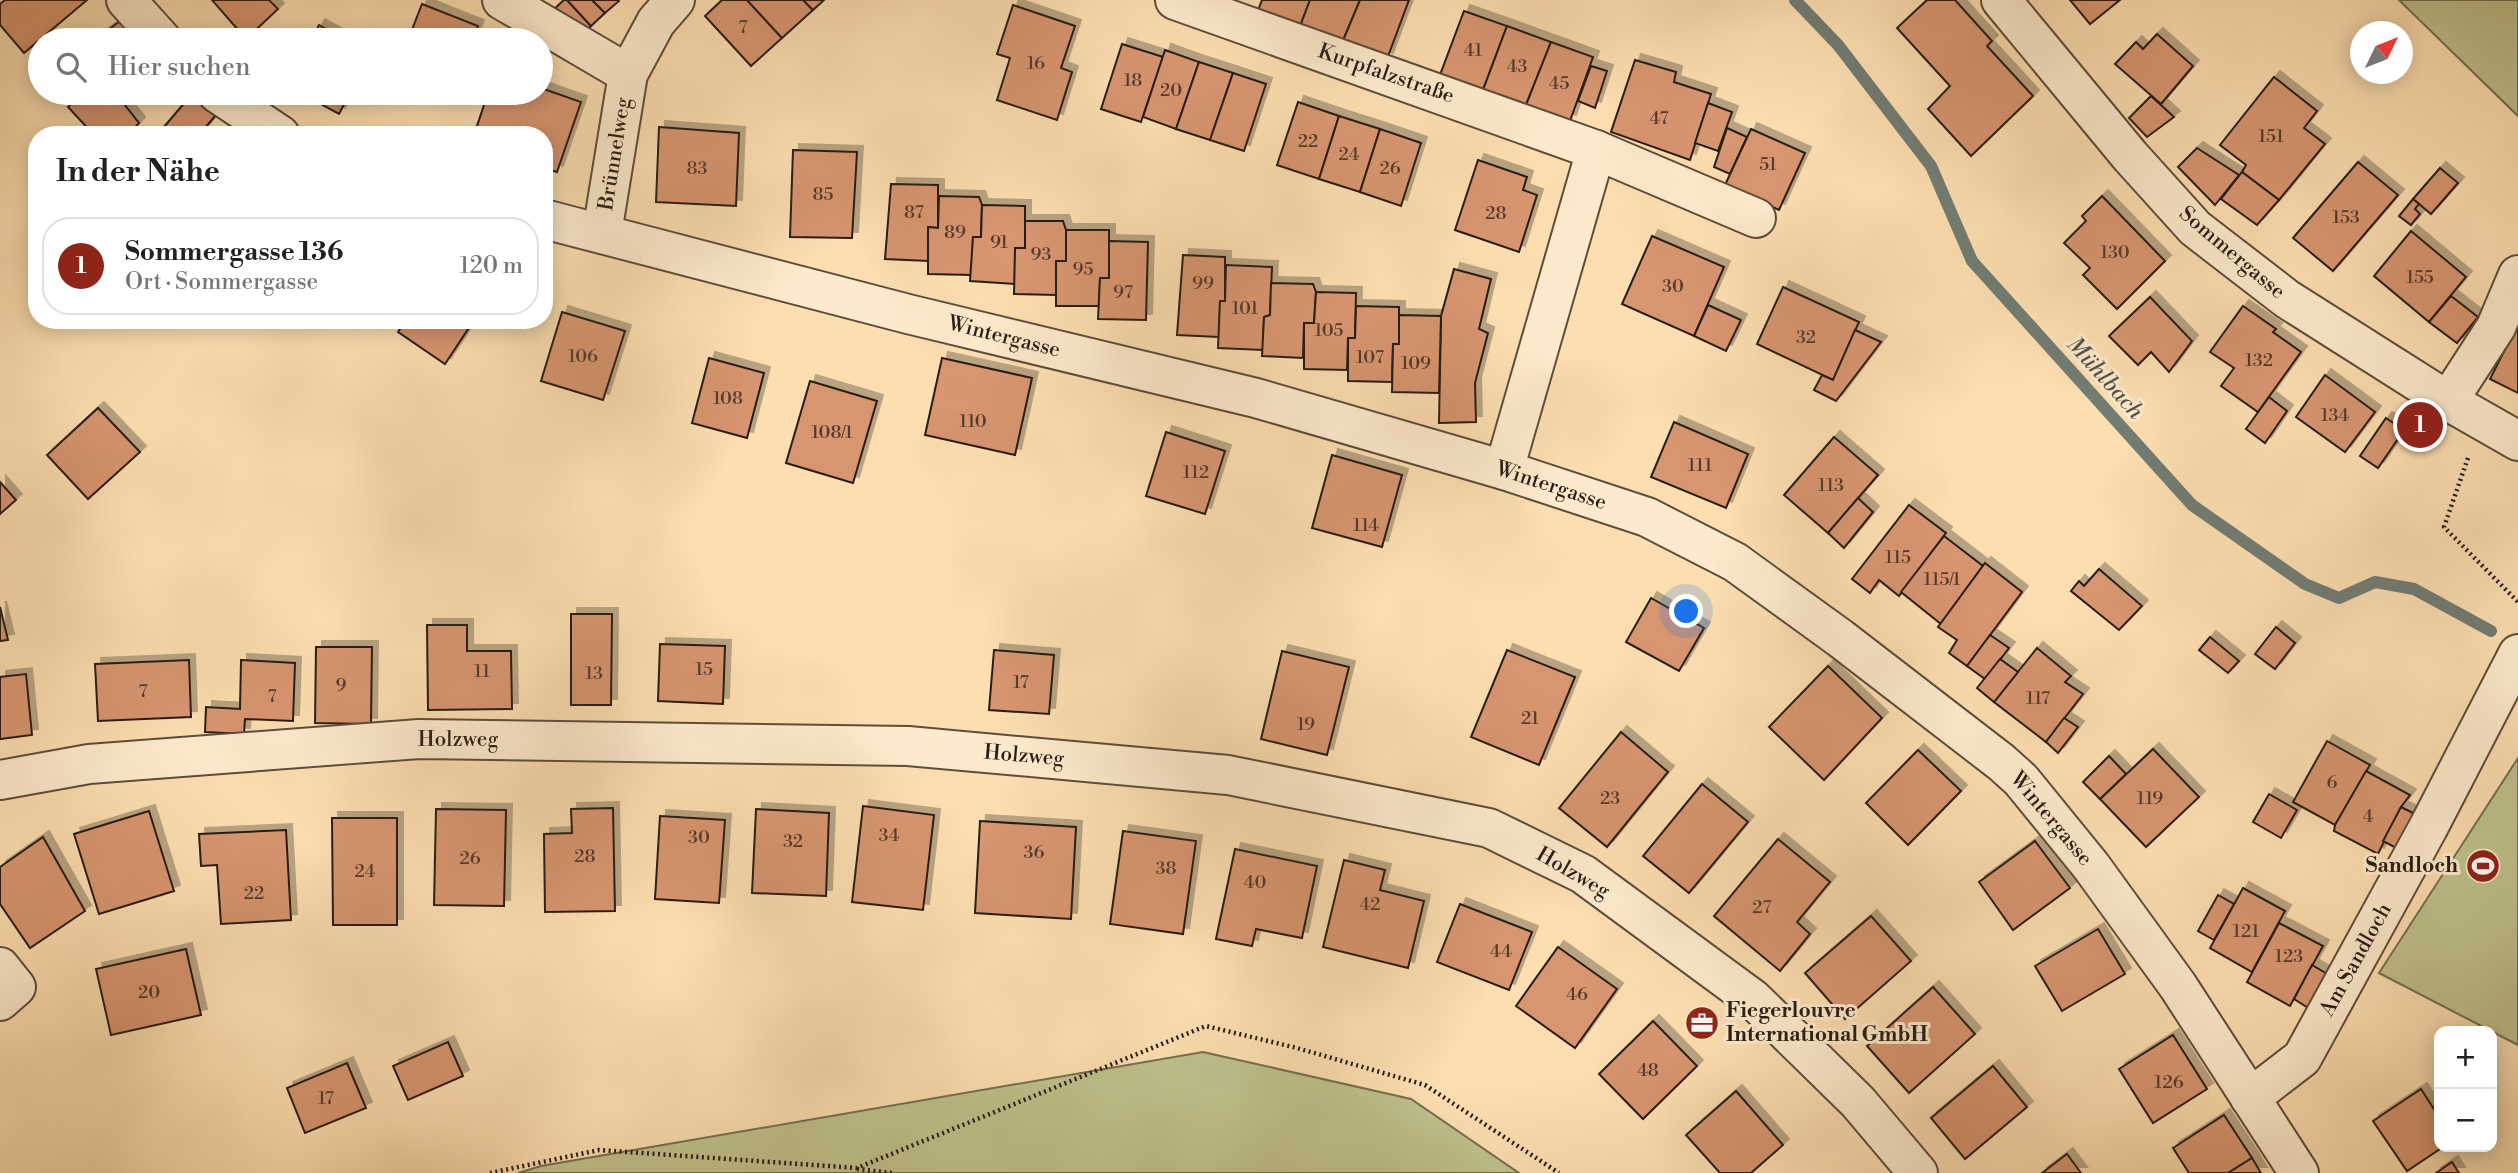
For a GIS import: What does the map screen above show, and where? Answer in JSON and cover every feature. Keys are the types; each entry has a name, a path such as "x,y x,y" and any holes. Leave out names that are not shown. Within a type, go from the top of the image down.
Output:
{"street":[{"path":"126,0 151,28"},
{"name":"Brünnelweg","path":"502,0 550,28"},
{"name":"Brünnelweg","path":"602,233 628,74 656,22 675,0"},
{"name":"Kurpfalzstraße","path":"1175,0 1596,150 1756,218"},
{"name":"Sommergasse","path":"2001,0 2130,156 2194,228 2287,299 2448,401 2518,441"},
{"name":"Brünnelweg","path":"553,30 628,74"},
{"path":"235,105 266,126"},
{"path":"1504,470 1596,150"},
{"name":"Wintergasse","path":"553,221 908,314 1256,398 1504,470 1647,517 1735,562 1840,638 2021,780 2099,877 2178,986 2298,1173"},
{"path":"2448,401 2496,327 2518,275"},
{"name":"Am Sandloch","path":"2250,1098 2302,1058 2428,828 2518,653"},
{"name":"Holzweg","path":"0,779 89,764 419,739 908,746 1228,775 1489,828 1583,874 1753,999 1858,1102 1918,1173"},
{"path":"0,967 16,987 0,1001"}],"path":[{"path":"2482,420 2444,527 2518,602"},
{"path":"857,1168 1206,1027 1297,1048 1425,1085 1559,1173"},
{"path":"489,1173 599,1150 857,1168 892,1173"}],"green space":[{"path":"2399,0 2518,0 2518,116"},
{"name":"Sandloch","path":"2518,758 2518,1045 2497,1034 2497,1026 2481,1026 2379,973"},
{"path":"1203,1052 1411,1099 1519,1173 518,1173 541,1166"}],"building":[{"path":"5,0 87,0 54,28 28,28 28,50 24,53 0,25 0,4"},
{"path":"212,0 269,0 278,9 258,28 236,28"},
{"path":"564,0 591,26 578,39 552,11"},
{"path":"567,0 592,0 605,13 591,26"},
{"path":"592,0 618,0 619,1 605,13"},
{"path":"722,0 747,0 782,38 751,66 705,16"},
{"path":"747,0 803,0 813,10 782,38"},
{"path":"803,0 824,0 813,10"},
{"path":"1262,0 1310,0 1299,29 1257,13"},
{"path":"1310,0 1360,0 1342,43 1299,29"},
{"path":"1360,0 1409,0 1387,59 1342,43"},
{"path":"1927,0 1955,0 1992,41 1987,46 2033,96 1971,156 1928,109 1950,86 1897,28"},
{"path":"2070,0 2120,0 2090,24"},
{"path":"422,4 478,26 477,28 413,28"},
{"path":"1013,5 1075,26 1061,68 1072,72 1057,120 997,100 1010,58 997,54"},
{"path":"1464,11 1507,26 1483,90 1440,75"},
{"path":"124,18 133,28 111,28"},
{"path":"1507,26 1551,42 1526,105 1483,90"},
{"path":"2157,34 2193,66 2161,104 2115,64 2136,42 2143,49"},
{"path":"1551,42 1593,57 1570,121 1526,105"},
{"path":"1122,44 1163,57 1141,122 1101,109"},
{"path":"1165,50 1199,62 1176,129 1143,117"},
{"path":"1635,60 1676,72 1674,82 1711,94 1690,160 1611,132"},
{"path":"1199,62 1233,73 1210,140 1176,129"},
{"path":"1591,66 1607,71 1595,108 1578,101"},
{"path":"1233,73 1266,84 1244,151 1210,140"},
{"path":"2274,77 2317,111 2304,128 2325,144 2279,200 2242,172 2246,165 2220,145"},
{"path":"553,92 581,102 557,172 553,171 553,126 477,126 484,105 553,105"},
{"path":"2151,96 2174,117 2147,137 2129,118"},
{"path":"1298,102 1339,116 1319,179 1277,165"},
{"path":"1708,103 1732,112 1718,151 1695,143"},
{"path":"125,105 139,123 136,126 86,126 68,107"},
{"path":"183,105 205,105 216,115 207,126 165,126"},
{"path":"322,105 344,105 339,114"},
{"path":"1339,116 1380,129 1360,192 1319,179"},
{"path":"659,127 739,133 736,206 656,202"},
{"path":"1727,128 1747,137 1730,174 1714,167"},
{"path":"1380,129 1421,143 1401,206 1360,192"},
{"path":"1751,129 1805,153 1779,210 1725,185"},
{"path":"2197,148 2239,175 2215,205 2178,167"},
{"path":"793,150 857,152 852,238 790,237"},
{"path":"1478,160 1527,177 1523,190 1537,195 1519,252 1455,230"},
{"path":"2358,162 2398,195 2333,271 2293,238"},
{"path":"2440,168 2458,183 2431,214 2413,199"},
{"path":"2242,172 2279,200 2257,225 2221,199"},
{"path":"891,184 938,185 938,228 928,227 928,261 885,259"},
{"path":"939,196 979,197 982,205 981,237 973,237 972,275 928,274 928,227 938,228"},
{"path":"2102,196 2165,261 2117,309 2083,275 2090,268 2064,243 2086,221 2082,216"},
{"path":"2413,199 2419,204 2415,209 2420,214 2411,225 2399,216"},
{"path":"982,205 1025,206 1025,248 1015,248 1015,284 970,281 973,237 981,237"},
{"path":"1025,221 1063,221 1066,230 1066,261 1056,261 1056,295 1014,294 1015,248 1025,248"},
{"path":"1066,230 1109,230 1109,278 1100,278 1099,306 1056,306 1056,261 1066,261"},
{"path":"2411,231 2466,277 2429,322 2374,276"},
{"path":"1652,236 1724,267 1694,336 1622,304"},
{"path":"1109,241 1148,242 1146,320 1098,319 1100,278 1109,278"},
{"path":"1183,255 1225,257 1225,301 1220,301 1219,337 1177,335"},
{"path":"1226,265 1272,267 1270,315 1264,317 1263,350 1218,348 1220,301 1225,301"},
{"path":"1454,269 1491,279 1479,329 1488,333 1475,383 1476,422 1439,423 1441,316"},
{"path":"1271,283 1313,284 1316,292 1314,323 1304,323 1303,358 1262,356 1264,317 1270,315"},
{"path":"1783,287 1859,322 1833,380 1757,344"},
{"path":"1316,292 1356,293 1355,338 1348,338 1347,370 1304,369 1304,323 1314,323"},
{"path":"2451,296 2478,317 2457,343 2429,322"},
{"path":"2150,297 2192,341 2169,372 2151,352 2138,365 2109,336"},
{"path":"1708,305 1741,320 1726,351 1694,336"},
{"path":"1356,306 1399,307 1399,344 1393,344 1392,382 1348,381 1348,338 1355,338"},
{"path":"2243,306 2276,329 2273,332 2301,352 2258,412 2221,386 2234,368 2210,352"},
{"path":"562,312 625,331 603,400 541,381"},
{"path":"1399,315 1441,316 1439,393 1392,392 1393,344 1399,344"},
{"path":"2518,324 2518,393 2490,379"},
{"path":"400,329 468,329 445,364 398,332"},
{"path":"1855,330 1881,342 1836,401 1814,390 1822,375 1833,380"},
{"path":"709,358 764,373 747,438 692,423"},
{"path":"942,358 1032,378 1015,455 925,435"},
{"path":"2325,375 2375,412 2345,452 2296,417"},
{"path":"810,381 877,401 853,483 786,463"},
{"path":"2269,397 2287,411 2265,443 2246,429"},
{"path":"98,408 140,452 88,499 47,455"},
{"path":"2419,413 2431,420 2419,436 2408,429"},
{"path":"2386,418 2404,430 2378,468 2360,456"},
{"path":"1674,422 1748,454 1726,508 1651,477"},
{"path":"1166,432 1225,451 1205,514 1146,496"},
{"path":"1834,437 1878,475 1828,533 1784,495"},
{"path":"1332,455 1402,475 1382,547 1312,528"},
{"path":"0,482 16,500 0,514"},
{"path":"1858,498 1873,512 1844,548 1828,533"},
{"path":"1909,505 1946,533 1899,596 1879,580 1870,593 1852,579"},
{"path":"1944,536 1983,566 1941,624 1901,592"},
{"path":"1985,563 2022,592 1967,666 1949,653 1957,640 1938,627"},
{"path":"2099,569 2142,606 2119,630 2071,591 2079,581 2084,586"},
{"path":"1651,598 1704,628 1679,671 1626,642"},
{"path":"0,607 8,640 0,641"},
{"path":"571,614 612,614 611,705 571,705"},
{"path":"427,625 467,625 467,651 511,651 512,709 428,710"},
{"path":"2276,627 2295,643 2275,669 2255,654"},
{"path":"1990,635 2009,648 1985,679 1967,666"},
{"path":"2210,637 2239,661 2228,673 2199,650"},
{"path":"660,644 725,646 723,704 658,701"},
{"path":"316,647 372,647 371,724 315,723"},
{"path":"2037,648 2071,676 2065,682 2083,694 2046,742 1994,702"},
{"path":"994,650 1054,655 1049,714 989,710"},
{"path":"1507,650 1575,677 1539,765 1471,737"},
{"path":"1282,651 1349,667 1327,755 1261,739"},
{"path":"2000,659 2018,672 1994,702 1977,688"},
{"path":"189,660 191,717 98,721 95,664"},
{"path":"241,660 295,663 293,721 245,719 244,734 205,732 206,707 240,709"},
{"path":"1828,666 1882,718 1824,780 1769,727"},
{"path":"26,674 32,735 0,739 0,677"},
{"path":"2064,718 2078,727 2058,753 2046,742"},
{"path":"1621,732 1668,772 1607,847 1559,808"},
{"path":"2327,741 2370,765 2335,825 2293,802"},
{"path":"2153,749 2199,797 2146,847 2100,799"},
{"path":"1918,750 1961,791 1908,845 1866,803"},
{"path":"2109,756 2126,774 2100,799 2083,782"},
{"path":"2366,771 2410,795 2401,807 2378,854 2334,831"},
{"path":"1702,784 1748,822 1689,893 1643,856"},
{"path":"2269,794 2297,810 2281,838 2253,822"},
{"path":"863,806 934,815 923,910 852,902"},
{"path":"2401,807 2419,816 2400,850 2383,841"},
{"path":"613,808 615,911 545,912 544,834 572,833 571,809"},
{"path":"436,809 506,810 504,906 434,905"},
{"path":"756,809 829,813 826,896 752,893"},
{"path":"149,811 174,891 99,914 74,834"},
{"path":"660,816 725,820 719,903 655,899"},
{"path":"332,818 397,818 397,925 333,925"},
{"path":"980,821 1076,827 1071,919 975,913"},
{"path":"286,830 291,920 221,924 217,865 201,866 199,834"},
{"path":"1123,831 1196,841 1183,934 1110,924"},
{"path":"43,837 85,911 30,948 0,904 0,867"},
{"path":"1778,839 1830,882 1797,922 1810,934 1780,971 1714,916"},
{"path":"2035,841 2070,888 2013,930 1979,882"},
{"path":"1235,849 1317,866 1302,938 1256,929 1252,946 1216,939"},
{"path":"1344,860 1385,870 1380,890 1424,901 1408,968 1323,947"},
{"path":"2243,888 2285,911 2252,972 2210,948"},
{"path":"2218,895 2234,904 2214,940 2198,931"},
{"path":"1460,904 1532,932 1509,990 1437,962"},
{"path":"1871,916 1911,961 1845,1019 1805,973"},
{"path":"2279,923 2323,946 2290,1006 2247,982"},
{"path":"2098,929 2125,974 2062,1011 2035,966"},
{"path":"1558,947 1617,989 1575,1048 1516,1006"},
{"path":"186,949 201,1015 111,1035 96,969"},
{"path":"2312,965 2329,975 2310,1009 2294,999"},
{"path":"1933,987 1975,1034 1909,1093 1867,1046"},
{"path":"1653,1021 1697,1066 1643,1119 1599,1074"},
{"path":"2173,1035 2207,1089 2153,1123 2119,1069"},
{"path":"448,1042 463,1076 408,1100 393,1066"},
{"path":"347,1063 366,1108 305,1133 287,1088"},
{"path":"1993,1066 2027,1107 1965,1159 1931,1118"},
{"path":"2421,1089 2434,1109 2436,1152 2407,1171 2373,1121"},
{"path":"1736,1091 1783,1145 1751,1173 1720,1173 1686,1135"},
{"path":"2224,1115 2252,1158 2228,1173 2189,1173 2173,1148"},
{"path":"2067,1154 2081,1173 2042,1173"},
{"path":"2252,1158 2261,1173 2228,1173"},
{"path":"2452,1162 2459,1173 2436,1173"}],"waterway":[{"name":"Mühlbach","path":"1795,0 1838,45 1931,166 1972,261 2192,505 2305,584 2339,598 2375,582 2414,589 2491,631"}],"place":[{"name":"Sommergasse 136","path":"2420,425"},
{"name":"Sandloch","path":"2483,866"},
{"name":"Fiegerlouvre International GmbH","path":"1702,1023"}]}
